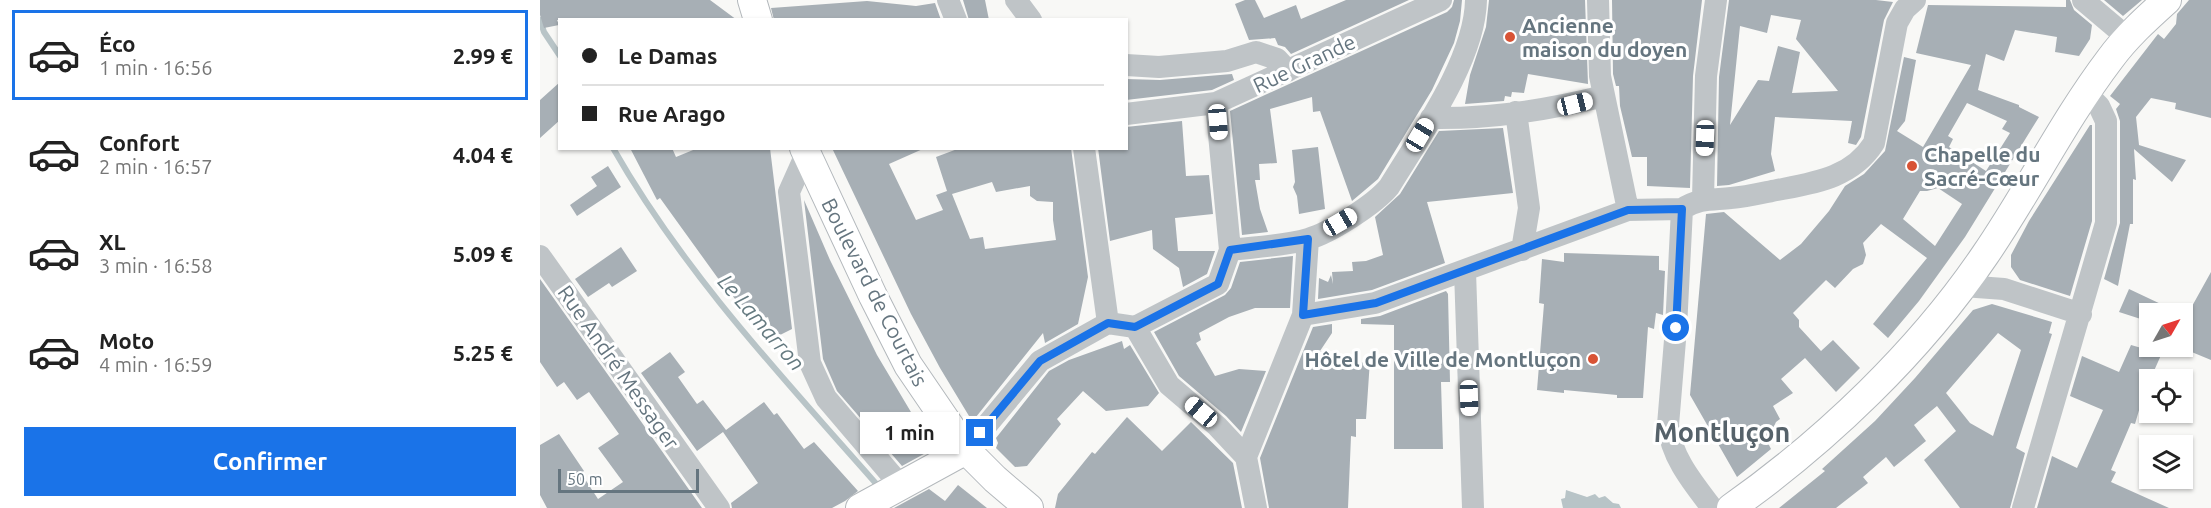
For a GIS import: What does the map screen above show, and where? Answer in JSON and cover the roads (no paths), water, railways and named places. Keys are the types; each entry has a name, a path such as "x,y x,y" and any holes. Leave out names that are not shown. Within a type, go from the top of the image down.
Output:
{"main road":[{"path":"752,0 757,18"},
{"path":"1731,508 1860,401 1963,286 1986,254 2086,93 2111,57 2167,0"},
{"name":"Boulevard de Courtais","path":"805,152 873,297 908,365 966,450 1029,508"},
{"path":"867,504 966,450"}],"street":[{"path":"948,0 955,18"},
{"path":"1016,0 1030,18"},
{"name":"Rue Grande","path":"1128,114 1216,104 1441,0"},
{"path":"1230,250 1308,239 1372,205 1381,197 1431,118 1462,60 1468,46 1476,0"},
{"path":"1598,0 1598,59 1628,210"},
{"path":"1703,200 1706,76 1716,0"},
{"path":"1303,315 1376,303 1628,210 1682,209 1692,202 1729,199 1833,178 1853,166 1868,153 1874,143 1897,23 1905,9 1915,0"},
{"path":"2082,0 2128,38"},
{"path":"1128,65 1158,67 1227,61 1256,52 1277,59 1288,71"},
{"path":"2023,508 2106,223 2106,121 2099,106 2086,93"},
{"path":"1431,118 1458,118 1516,112 1575,104 1604,96"},
{"path":"966,450 1040,361 1108,323 1135,327 1218,284 1230,250 1216,104"},
{"path":"1516,112 1529,208 1522,250"},
{"path":"1084,150 1108,323"},
{"path":"805,152 789,192 810,363 826,398 901,486"},
{"path":"1682,209 1676,335 1668,425 1670,441 1676,456 1712,508"},
{"path":"1246,457 1303,315 1308,239"},
{"path":"1986,254 2004,289"},
{"name":"Rue André Messager","path":"540,256 719,508"},
{"path":"1465,271 1473,508"},
{"path":"1963,286 2004,289 2081,314"},
{"path":"1135,327 1169,385 1217,426 1246,457 1256,508"}],"waterway":[{"name":"Le Lamarron","path":"540,20 544,32 558,53"},
{"name":"Le Lamarron","path":"614,150 671,239 704,282 772,366 879,487"}],"place":[{"name":"Ancienne maison du doyen","path":"1510,37"},
{"name":"Chapelle du Sacré-Cœur","path":"1912,166"},
{"name":"Hôtel de Ville de Montluçon","path":"1593,359"}],"district":[{"name":"Montluçon","path":"1722,432"}]}
